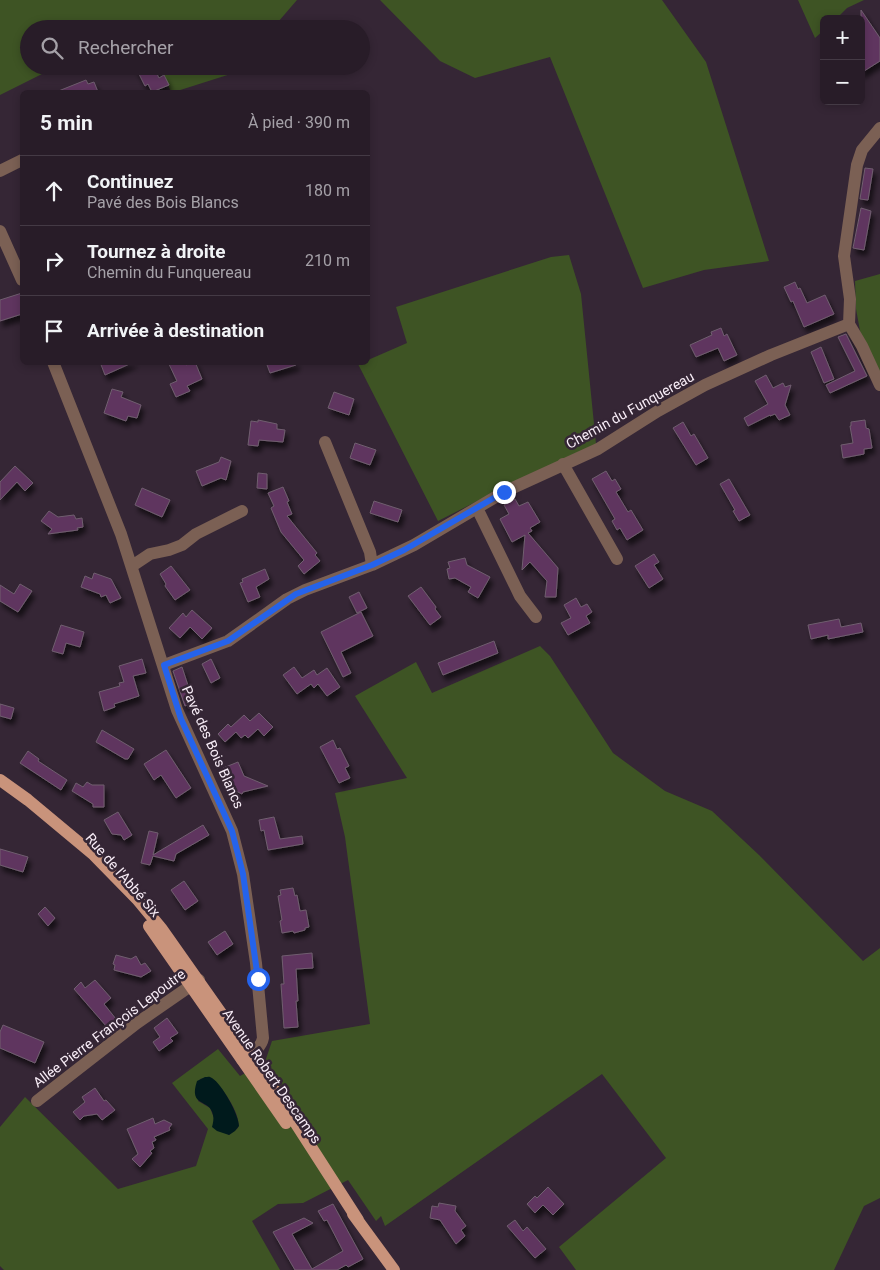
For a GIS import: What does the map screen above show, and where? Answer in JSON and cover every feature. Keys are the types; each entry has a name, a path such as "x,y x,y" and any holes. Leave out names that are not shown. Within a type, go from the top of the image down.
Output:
{"main road":[{"name":"Rue de l'Abbé Six","path":"2,784 58,824 111,880 170,948"},
{"name":"Avenue Robert Descamps","path":"170,948 394,1270"}],"street":[{"path":"880,128 862,150 855,174 844,249 844,264 850,299 849,324 862,346 880,385"},
{"path":"0,171 20,161"},
{"path":"0,231 20,276"},
{"name":"Chemin du Funquereau","path":"164,665 228,641 287,599 305,590 372,565 414,545 516,486 598,448 658,411 714,381 771,355 849,324"},
{"name":"Pavé des Bois Blancs","path":"54,365 106,494 132,566 181,719 228,821 240,860 256,963 263,1038 262,1044 246,1057"},
{"path":"325,442 370,552 372,565"},
{"path":"563,464 617,559"},
{"path":"476,508 520,596 536,616"},
{"path":"132,566 150,554 182,545 196,534 242,511"},
{"name":"Allée Pierre François Lepoutre","path":"37,1101 137,1023 194,983"}],"green space":[{"path":"0,0 297,0 280,20 20,20 20,75 40,75 0,95"},
{"path":"380,0 662,0 706,62 769,261 704,270 643,288 550,57 475,78 440,61"},
{"path":"798,0 864,0 847,8 840,15 820,15 820,34 815,38"},
{"path":"164,75 228,75 180,90 170,90"},
{"path":"569,255 581,294 596,444 438,521 359,365 370,365 370,359 407,343 396,307 551,257"},
{"path":"880,274 880,376 861,336 856,309 855,281"},
{"path":"540,646 550,656 613,753 665,791 712,811 759,855 863,961 880,948 880,1198 864,1206 834,1270 576,1270 559,1247 666,1158 602,1074 385,1226 381,1216 376,1221 348,1180 303,1203 278,1204 252,1221 280,1270 4,1270 0,1266 0,1127 25,1097 118,1189 196,1166 208,1129 172,1083 218,1049 240,1076 265,1062 272,1041 370,1024 345,837 335,793 407,778 355,696 416,662 432,693","holes":["208,1077 224,1092 237,1115 238,1128 229,1135 214,1118 210,1108 198,1101 200,1079"]}],"shaded area":[{"path":"205,1077 216,1081 229,1100 236,1115 239,1126 229,1135 212,1127 213,1115 211,1110 200,1102 195,1095 197,1081"}],"building":[{"path":"865,16 880,38 880,61 865,70"},
{"path":"140,75 158,75 159,78 164,75 169,85 157,90 151,90 148,84 145,86"},
{"path":"86,80 88,84 94,82 97,90 61,90"},
{"path":"865,168 873,169 868,200 860,199"},
{"path":"861,208 871,211 864,250 853,248"},
{"path":"795,282 807,303 825,295 834,314 804,327 793,301 791,302 784,287"},
{"path":"20,294 20,315 0,321 0,300"},
{"path":"721,328 724,336 727,334 737,355 724,361 718,348 696,357 690,345 712,335 711,332"},
{"path":"846,334 867,376 830,393 826,385 855,371 838,337"},
{"path":"821,347 834,379 824,383 811,352"},
{"path":"101,365 127,365 105,375"},
{"path":"169,365 196,365 202,379 187,386 190,391 176,397 170,384 177,381"},
{"path":"267,365 296,365 270,373"},
{"path":"766,375 773,388 783,383 785,387 791,385 785,405 790,415 779,420 775,414 770,415 748,426 744,418 768,404 755,381"},
{"path":"112,389 123,392 121,397 141,405 137,418 128,416 126,421 104,413"},
{"path":"334,392 354,399 349,415 328,408"},
{"path":"258,420 277,424 277,429 285,430 283,442 259,440 258,446 248,445 251,421 258,422"},
{"path":"865,420 866,428 869,429 872,448 864,449 864,454 843,458 841,445 853,443 851,422"},
{"path":"683,422 691,436 694,434 708,458 696,465 673,428"},
{"path":"355,443 376,450 370,465 350,458"},
{"path":"221,457 231,461 226,480 221,478 202,486 196,471 219,462"},
{"path":"15,466 33,483 25,491 17,482 0,500 0,482"},
{"path":"606,471 612,481 615,479 621,489 616,492 628,512 631,510 643,530 627,540 620,528 617,530 612,521 615,519 592,479"},
{"path":"258,473 267,474 267,489 257,488"},
{"path":"729,479 750,515 739,521 720,484"},
{"path":"283,487 292,514 287,516 317,553 315,555 320,561 304,574 298,566 304,560 281,532 271,508 274,506 268,493"},
{"path":"142,488 170,500 162,517 135,505"},
{"path":"515,499 519,506 528,502 540,522 530,528 532,531 528,533 558,568 556,597 545,597 547,581 530,562 522,570 525,535 512,542 500,519 509,514 504,505"},
{"path":"374,501 402,510 398,522 370,513"},
{"path":"49,511 58,517 74,515 76,519 82,518 83,527 77,528 78,530 48,534 52,529 41,521"},
{"path":"654,554 659,562 654,565 663,579 649,588 635,566"},
{"path":"465,558 467,565 490,577 478,598 468,592 471,587 455,578 449,579 447,569 450,568 448,562"},
{"path":"171,566 190,590 175,600 165,586 166,584 160,574"},
{"path":"265,569 269,579 256,587 260,597 248,602 240,583 243,582 242,579"},
{"path":"94,573 111,579 121,598 110,603 106,595 101,597 100,594 81,587 85,576 92,579"},
{"path":"20,584 32,591 18,612 0,601 0,585 14,594"},
{"path":"421,587 441,617 430,625 408,596"},
{"path":"359,592 367,608 357,613 349,597"},
{"path":"576,598 581,607 587,604 592,612 586,616 590,623 568,635 561,623 571,618 564,605"},
{"path":"192,610 212,628 202,639 190,627 180,638 169,628 183,613 186,617"},
{"path":"361,612 373,636 341,652 351,673 343,677 321,632"},
{"path":"839,619 841,627 861,623 863,632 828,639 828,635 811,639 808,625"},
{"path":"61,625 84,632 80,647 66,643 63,654 52,651"},
{"path":"494,641 498,653 443,675 438,663"},
{"path":"142,659 146,673 133,676 139,696 114,704 115,707 104,711 99,692 120,686 119,683 124,682 119,666"},
{"path":"211,659 220,678 211,683 202,664"},
{"path":"182,667 193,701 185,706 173,671"},
{"path":"294,667 302,678 314,670 317,675 327,668 340,687 327,696 318,684 314,688 311,684 297,694 283,675"},
{"path":"0,704 14,708 11,719 0,716"},
{"path":"259,713 273,727 264,736 258,729 248,738 245,735 241,738 236,732 225,742 218,734 228,724 231,727 244,715 250,721"},
{"path":"102,730 134,749 128,759 96,742"},
{"path":"333,740 337,749 340,748 349,766 345,768 350,778 339,783 320,747"},
{"path":"166,750 191,788 176,798 161,775 154,780 144,764"},
{"path":"28,751 39,759 38,761 67,780 61,790 20,763"},
{"path":"238,762 244,776 268,786 243,792 242,794 234,790 223,768"},
{"path":"87,782 92,785 104,785 104,807 93,807 93,804 72,791 76,783 83,787"},
{"path":"118,812 132,835 124,840 121,835 112,834 104,820"},
{"path":"274,817 280,839 302,836 303,844 268,850 264,830 261,831 259,820"},
{"path":"203,825 209,835 176,854 174,861 153,856 150,865 141,863 149,831 158,833 153,855"},
{"path":"0,849 28,857 23,872 0,865"},
{"path":"184,881 198,901 185,910 171,890"},
{"path":"293,888 295,896 297,895 300,911 306,910 309,927 294,933 293,931 282,933 278,896 281,895 280,890"},
{"path":"45,907 55,918 48,926 38,914"},
{"path":"225,931 233,944 217,955 208,942"},
{"path":"312,953 313,968 296,969 298,1027 284,1028 281,984 284,984 282,956"},
{"path":"116,955 131,959 136,956 141,965 145,963 151,971 141,977 114,970 115,965 113,964"},
{"path":"95,980 111,998 104,1004 116,1019 107,1027 74,989 81,982 85,988"},
{"path":"167,1018 178,1033 170,1038 173,1041 159,1051 153,1042 160,1037 154,1028"},
{"path":"3,1025 44,1042 35,1063 0,1048 0,1032"},
{"path":"95,1088 104,1101 106,1100 115,1110 102,1120 97,1114 84,1116 80,1120 73,1112 85,1102 82,1097"},
{"path":"153,1118 155,1124 164,1120 172,1124 169,1128 170,1130 154,1137 156,1140 152,1142 154,1148 150,1151 152,1153 140,1167 132,1159 138,1154 127,1129"},
{"path":"548,1187 564,1204 553,1215 543,1205 535,1213 527,1204 535,1196 537,1198"},
{"path":"439,1203 456,1206 455,1211 466,1226 461,1230 465,1236 456,1244 440,1220 430,1218 432,1206 438,1207"},
{"path":"333,1204 363,1259 348,1267 346,1265 337,1270 295,1270 273,1232 304,1218 313,1223 292,1234 312,1269 343,1251 327,1220 324,1221 318,1211"},
{"path":"515,1220 523,1231 527,1227 546,1249 535,1258 507,1226"}],"route":[{"path":"258,979 243,874 236,844 228,821 181,719 164,665 228,641 296,594 372,565 404,550 504,492"}]}
